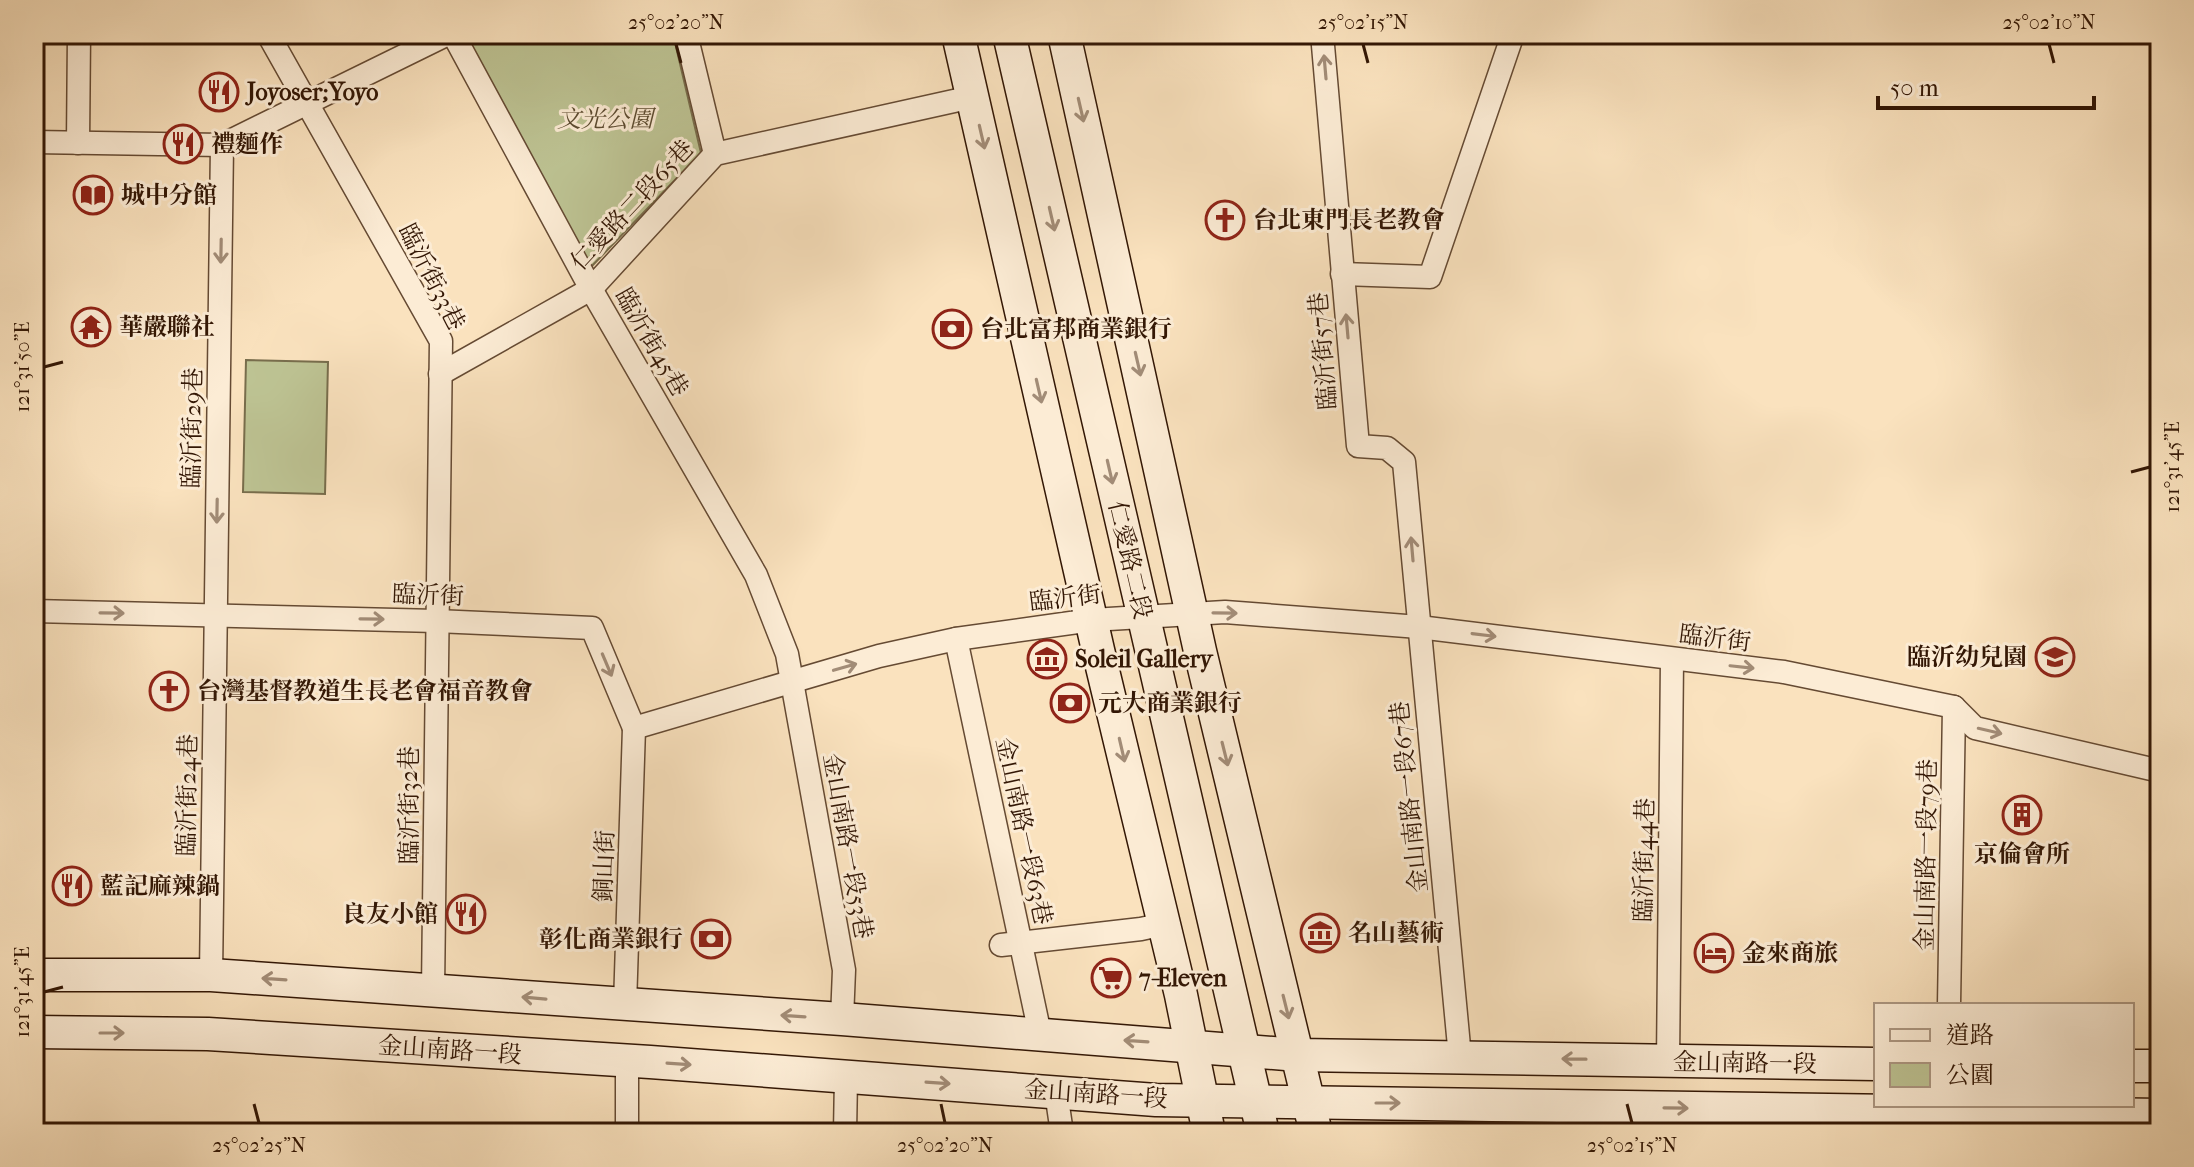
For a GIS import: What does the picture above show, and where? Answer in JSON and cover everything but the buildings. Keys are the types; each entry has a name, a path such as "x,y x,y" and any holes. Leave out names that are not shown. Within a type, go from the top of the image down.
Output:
{"main road":[{"path":"958,34 1192,1046 1209,1133"},
{"name":"仁愛路二段","path":"1009,34 1263,1133"},
{"name":"仁愛路二段","path":"1064,34 1192,613 1313,1119"},
{"name":"金山南路一段","path":"34,975 211,975 842,1019 1298,1055 1874,1064"},
{"name":"金山南路一段","path":"34,1032 208,1034 627,1060 1156,1100 1255,1102 1313,1119 1469,1103 1778,1122 2084,1124 2160,1115"},
{"path":"2134,1066 2160,1066"}],"street":[{"path":"78,143 79,34"},
{"name":"臨沂街33巷","path":"268,34 441,341 436,621"},
{"path":"34,142 222,145 450,34"},
{"name":"臨沂街45巷","path":"450,34 591,289 756,575 787,654 792,682"},
{"path":"686,34 715,154"},
{"name":"臨沂街57巷","path":"1322,34 1358,446 1387,448 1404,462 1419,627"},
{"path":"1342,274 1430,277 1513,34"},
{"name":"仁愛路二段65巷","path":"440,374 591,289 715,154 972,97"},
{"name":"臨沂街29巷","path":"215,615 222,145"},
{"name":"臨沂街","path":"34,611 592,628 634,728 879,656 956,639 1092,620 1225,612 1419,627 1784,672 1954,707 1975,728 2160,771"},
{"name":"臨沂街24巷","path":"211,975 215,615"},
{"name":"臨沂街32巷","path":"433,990 436,621"},
{"name":"金山南路一段67巷","path":"1419,627 1460,1057"},
{"name":"金山南路一段63巷","path":"956,639 1011,943 1040,1034"},
{"name":"臨沂街44巷","path":"1668,1062 1672,659"},
{"name":"金山南路一段53巷","path":"792,682 855,968 842,1019"},
{"name":"金山南路一段79巷","path":"1949,1003 1954,707"},
{"name":"銅山街","path":"625,1005 634,728"},
{"path":"1011,943 1164,924"},
{"path":"627,1060 627,1133"},
{"path":"845,1133 846,1077"},
{"path":"1056,1092 1062,1133"}],"green space":[{"name":"文光公園","path":"461,34 673,34 701,153 590,268"},
{"path":"246,360 328,362 325,494 243,492"}],"place":[{"name":"Joyoser;Yoyo","path":"219,92"},
{"name":"禮麵作","path":"183,144"},
{"name":"城中分館","path":"93,195"},
{"name":"台北東門長老教會","path":"1225,220"},
{"name":"華嚴聯社","path":"91,327"},
{"name":"台北富邦商業銀行","path":"952,329"},
{"name":"臨沂幼兒園","path":"2055,657"},
{"name":"Soleil Gallery","path":"1047,659"},
{"name":"台灣基督教道生長老會福音教會","path":"169,691"},
{"name":"元大商業銀行","path":"1070,703"},
{"name":"京倫會所","path":"2022,815"},
{"name":"藍記麻辣鍋","path":"72,886"},
{"name":"良友小館","path":"466,914"},
{"name":"名山藝術","path":"1320,933"},
{"name":"彰化商業銀行","path":"711,939"},
{"name":"金來商旅","path":"1714,953"},
{"name":"7-Eleven","path":"1111,978"}]}
